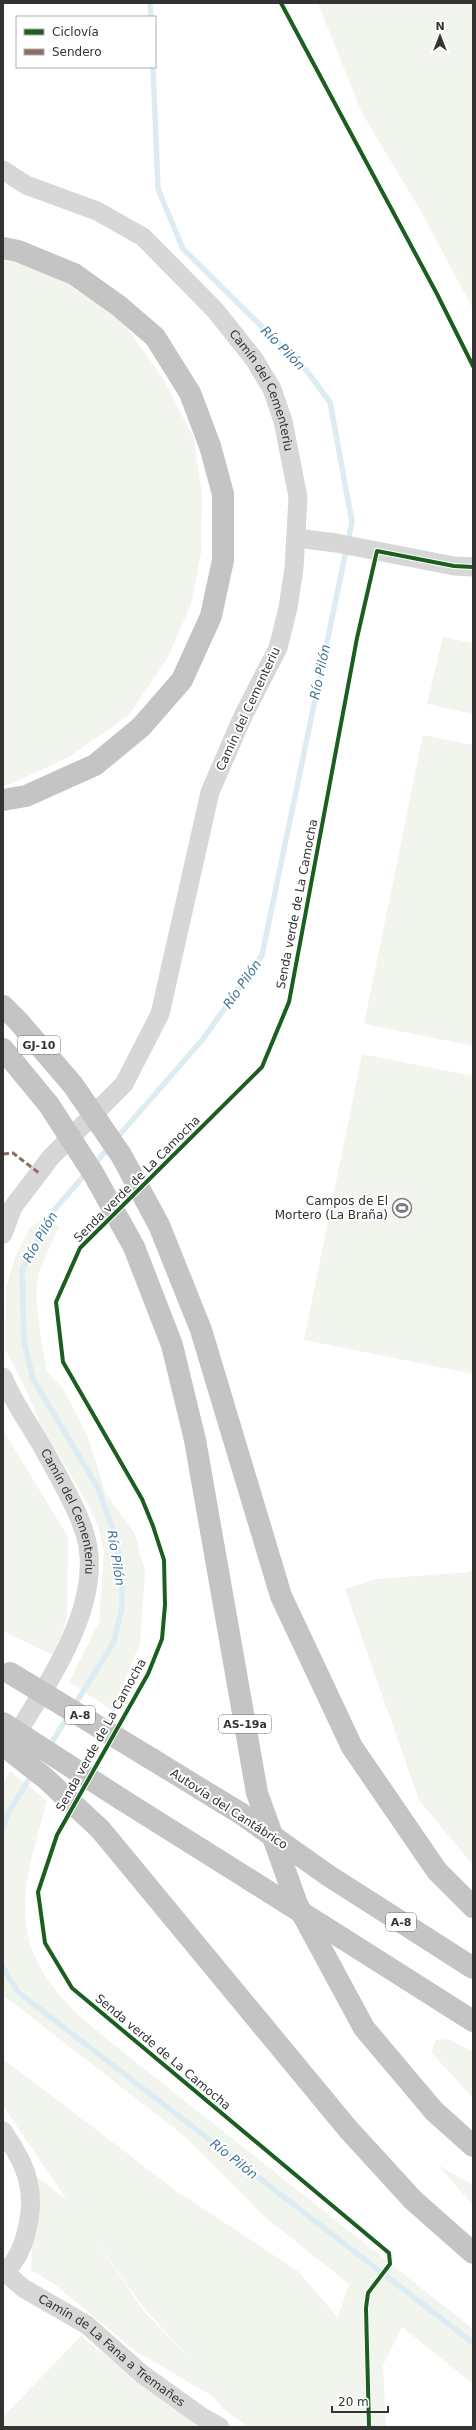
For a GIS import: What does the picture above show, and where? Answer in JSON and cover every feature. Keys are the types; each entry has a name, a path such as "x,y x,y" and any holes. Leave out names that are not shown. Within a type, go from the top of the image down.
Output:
{"highway":[{"path":"3,248 18,250 74,274 120,306 155,337 190,393 210,446 223,494 223,560 211,616 182,680 141,727 95,765 26,796 3,800"},
{"name":"GJ-10","path":"3,1006 19,1022 73,1085 121,1155 158,1225 201,1330 281,1596 352,1747 437,1872 473,1907"},
{"name":"GJ-10","path":"3,1049 49,1105 93,1173 134,1247"},
{"name":"AS-19a","path":"134,1247 172,1345 195,1440 256,1793 297,1904 364,2028 434,2111 473,2146"},
{"name":"Autovía del Cantábrico","path":"6,1670 240,1813 329,1876 473,1968"},
{"path":"3,1723 473,2021"},
{"path":"3,1745 45,1778 100,1829 348,2129 413,2200 473,2252"}],"street":[{"name":"Camín del Cementeriu","path":"3,170 26,185 97,211 143,237 215,310 254,359 272,389 283,421 298,497 297,538 288,608 278,648 243,716 210,792 160,1014 124,1084 51,1158 13,1207 3,1234"},
{"path":"297,538 355,546 454,566 473,567"},
{"name":"Camín del Cementeriu","path":"3,1378 48,1457 84,1528 89,1563 86,1599 67,1650 3,1756"},
{"path":"3,2131 16,2153 28,2181 30,2212 24,2244 4,2273"},
{"name":"Camín de La Fana a Tremañes","path":"4,2273 23,2288 86,2325 142,2374 202,2417 220,2427"}],"shaded area":[{"path":"318,3 473,3 473,309 422,213 362,113"},
{"path":"3,258 57,276 122,322 163,378 194,439 202,495 201,553 191,604 168,657 129,715 69,757 11,784 3,785"},
{"path":"443,637 473,643 473,714 427,704"},
{"path":"423,735 473,745 473,1046 364,1024"},
{"name":"Campos de El Mortero (La Braña)","path":"362,1054 473,1076 473,1374 304,1340"},
{"path":"45,1218 59,1226 38,1274 36,1297 47,1372 63,1388 89,1439 105,1492 135,1534 145,1571 140,1643 112,1710 69,1682 99,1622 104,1552 98,1525 85,1499 41,1425 24,1385 5,1349 6,1287 15,1258 29,1229"},
{"path":"3,1430 68,1537 67,1619 54,1656 3,1631"},
{"path":"473,1569 473,1865 419,1800 345,1589 376,1579 470,1572"},
{"path":"10,1771 47,1801 32,1855 27,1880 25,1904 26,1927 33,1951 45,1974 63,1999 80,2017 113,2044 473,2329 473,2384 402,2327 383,2365 386,2427 248,2427 222,2408 214,2397 135,2351 54,2284 31,2270 34,2175 67,2200 3,2106 3,2059 178,2192 299,2272 338,2318 349,2284 265,2217 184,2136 3,1995 3,1785","holes":["89,2231 143,2307 198,2368 143,2310"]},
{"path":"449,2039 473,2052 473,2098 431,2052 436,2040"},
{"path":"438,2165 473,2185 473,2205"},
{"path":"81,2336 158,2397 203,2427 3,2427 3,2417"}],"waterway":[{"name":"Río Pilón","path":"150,3 151,16"},
{"name":"Río Pilón","path":"115,1140 203,1039 262,955 352,522 330,402 306,370 183,249 158,189 153,68"},
{"name":"Río Pilón","path":"93,1166 110,1146"},
{"name":"Río Pilón","path":"74,1706 114,1642 122,1607 122,1581 116,1538 98,1488 33,1379 24,1341 22,1269 55,1209 87,1172"},
{"name":"Río Pilón","path":"49,1747 70,1713"},
{"name":"Río Pilón","path":"3,1829 8,1813 33,1773"},
{"name":"Río Pilón","path":"3,1968 18,1992 473,2343"}],"marked path":[{"path":"3,1154 13,1153 39,1173"}],"cycle path":[{"path":"281,3 437,294 473,366"},
{"name":"Senda verde de La Camocha","path":"369,2427 366,2308 368,2293 390,2264 389,2253 72,1988 45,1943 38,1892 57,1835 148,1674 162,1639 165,1605 164,1560 153,1526 142,1499 63,1362 56,1302 80,1248 262,1067 289,1002 357,638 377,551 454,566 473,567"}],"place":[{"name":"Campos de El Mortero (La Braña)","path":"402,1208"}]}
